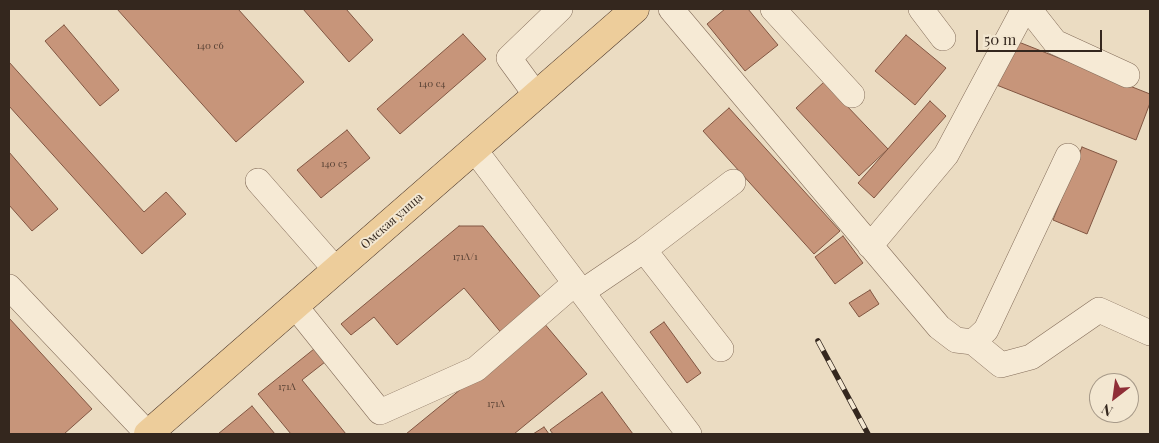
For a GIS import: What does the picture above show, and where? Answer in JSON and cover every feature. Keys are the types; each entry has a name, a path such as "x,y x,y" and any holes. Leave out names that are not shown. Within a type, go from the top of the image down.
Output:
{"main road":[{"name":"Омская улица","path":"148,434 635,9"}],"lane":[{"path":"536,95 509,58 560,9"},
{"path":"671,9 939,327 956,340 973,342 1001,365 1031,357 1099,310 1150,333"},
{"path":"773,9 852,95"},
{"path":"921,9 943,38"},
{"path":"870,246 946,155 1024,9"},
{"path":"1029,9 1055,42 1128,75"},
{"path":"474,149 689,434"},
{"path":"973,342 986,330 1068,156"},
{"path":"258,180 336,270"},
{"path":"295,306 380,412 476,369 579,288 644,250 732,182"},
{"path":"644,250 722,349"},
{"path":"9,287 148,434"}],"building":[{"path":"117,9 238,9 304,82 236,142"},
{"path":"303,9 346,9 373,40 349,62"},
{"path":"725,9 748,9 778,45 745,71 707,24"},
{"path":"64,25 119,90 100,106 45,41"},
{"path":"463,34 486,59 400,134 377,109"},
{"path":"906,35 946,68 915,105 875,71"},
{"path":"1011,39 1150,94 1150,103 1136,140 994,84"},
{"path":"9,62 144,212 166,192 186,214 142,254 9,106"},
{"path":"824,82 888,149 859,176 796,108"},
{"path":"930,101 946,116 874,198 858,183"},
{"path":"729,108 840,231 814,254 703,131"},
{"path":"347,130 370,158 321,198 297,170"},
{"path":"1082,147 1117,161 1087,234 1053,220"},
{"path":"9,152 58,209 32,231 9,205"},
{"path":"459,226 483,226 542,299 503,335 464,288 397,345 374,317 351,335 341,324"},
{"path":"843,236 863,263 835,284 815,257"},
{"path":"870,290 879,304 859,317 849,303"},
{"path":"9,318 92,409 64,434 9,434"},
{"path":"543,322 587,374 514,434 406,434"},
{"path":"664,322 701,373 687,383 650,332"},
{"path":"314,349 325,362 302,380 346,434 291,434 258,394"},
{"path":"602,392 633,434 553,434 550,430"},
{"path":"252,406 275,434 218,434"},
{"path":"544,427 549,434 533,434"}],"railway":[{"path":"818,341 868,434"}]}
